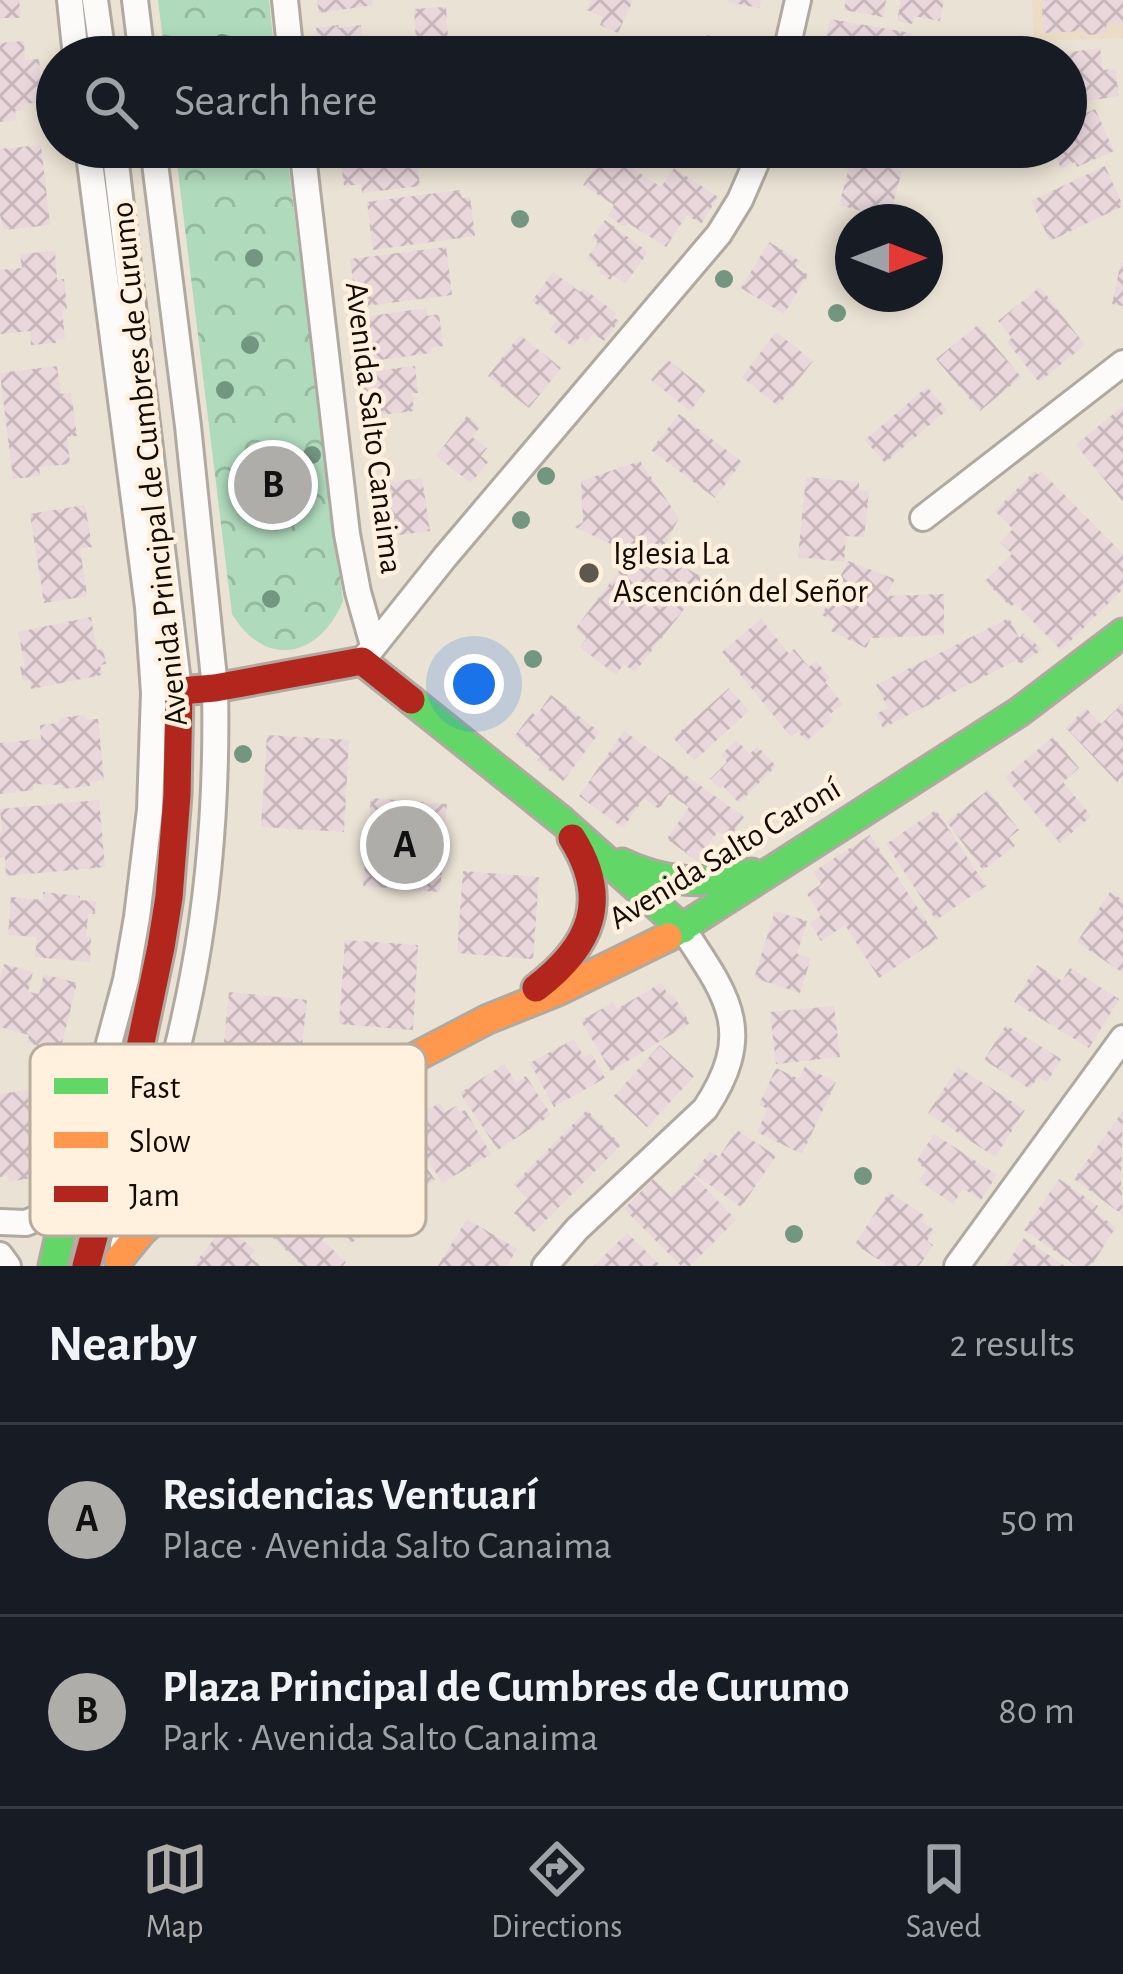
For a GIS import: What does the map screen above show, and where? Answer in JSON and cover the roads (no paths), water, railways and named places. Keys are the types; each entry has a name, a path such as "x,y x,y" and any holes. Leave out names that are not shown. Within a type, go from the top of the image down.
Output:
{"main road":[{"name":"Avenida Salto Caroní","path":"426,1051 683,929 1019,712 1123,633"},
{"path":"166,692 215,688 368,653 683,929"},
{"name":"Avenida Principal de Cumbres de Curumo","path":"140,1044 169,897 177,795 166,692"},
{"path":"562,821 627,867 655,878 684,884 720,882 775,867"},
{"path":"488,1019 553,977 584,940 594,894 587,865 562,821"},
{"name":"Avenida Principal de Cumbres de Curumo","path":"52,1266 59,1236"},
{"name":"Avenida Principal de Cumbres de Curumo","path":"86,1266 94,1236"},
{"name":"Avenida Salto Caroní","path":"118,1263 139,1236"}],"street":[{"path":"70,0 74,36"},
{"path":"95,0 100,36"},
{"path":"135,0 139,36"},
{"path":"285,0 289,36"},
{"path":"790,36 798,0"},
{"name":"Avenida Principal de Cumbres de Curumo","path":"91,168 148,607 166,692"},
{"name":"Avenida Principal de Cumbres de Curumo","path":"109,1044 137,916 166,692 116,168"},
{"name":"Avenida Principal de Cumbres de Curumo","path":"156,168 215,688 212,828 194,975 177,1044"},
{"name":"Avenida Salto Canaima","path":"304,168 347,534 368,653"},
{"path":"368,653 698,261 740,200 754,168"},
{"path":"923,518 1123,363"},
{"path":"545,1266 577,1228 705,1109 718,1089 730,1055 733,1020 723,994 683,929"},
{"path":"957,1266 1123,1039"},
{"path":"0,1222 30,1221"},
{"path":"0,1255 8,1266"}],"place":[{"name":"Plaza Principal de Cumbres de Curumo","path":"273,485"},
{"name":"Iglesia La Ascención del Señor","path":"589,573"},
{"name":"Residencias Ventuarí","path":"405,845"}]}
